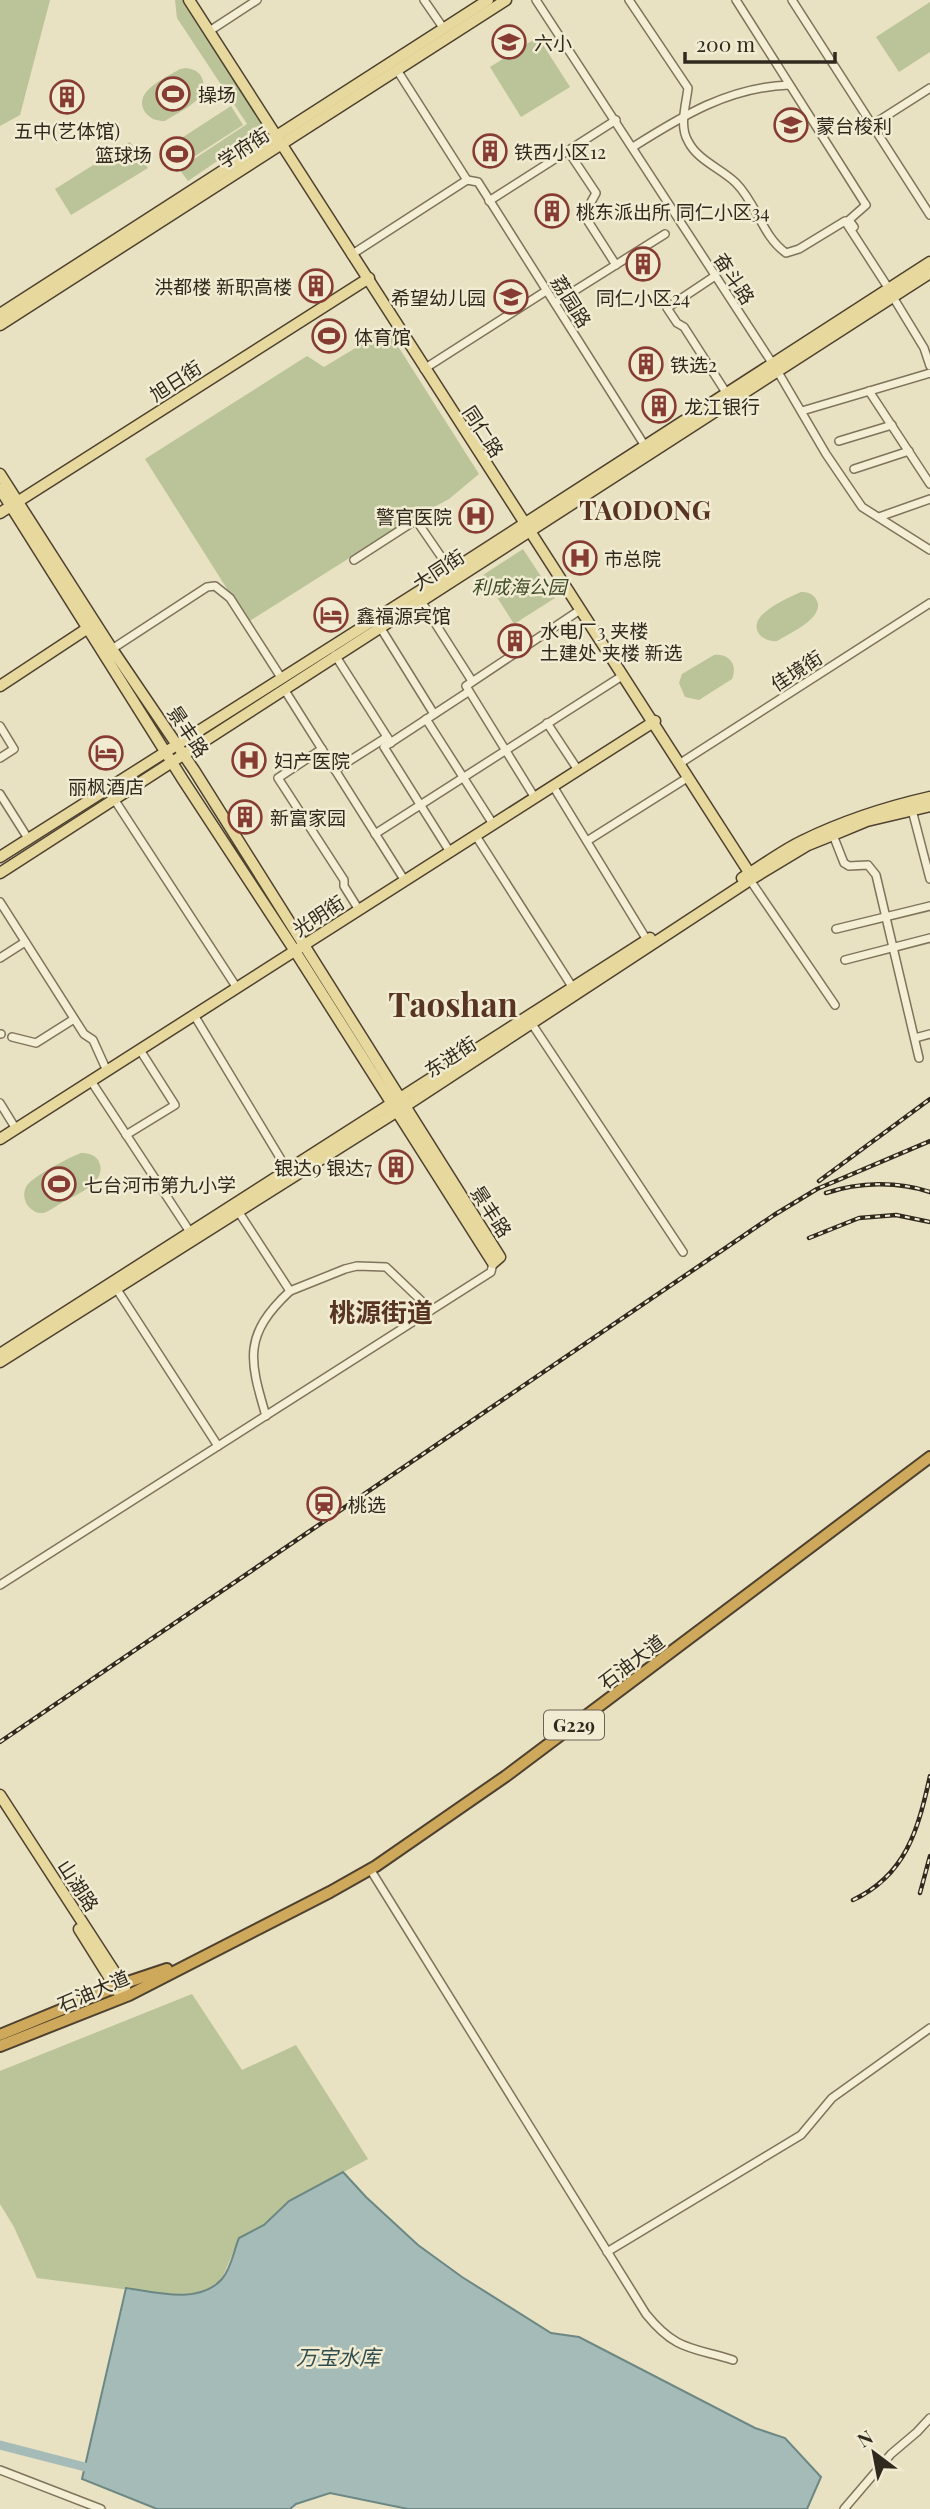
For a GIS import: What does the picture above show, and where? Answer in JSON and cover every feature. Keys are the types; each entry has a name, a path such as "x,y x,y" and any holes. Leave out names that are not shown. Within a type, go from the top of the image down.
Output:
{"highway":[{"name":"石油大道","path":"0,2046 196,1959 370,1869 506,1776 930,1457"},
{"name":"石油大道","path":"0,2035 122,1991"}],"main road":[{"name":"同仁路","path":"190,0 279,140"},
{"name":"同仁路","path":"190,0 752,876"},
{"name":"学府街","path":"0,325 488,0"},
{"name":"学府街","path":"0,314 506,0"},
{"name":"大同街","path":"0,858 169,757 283,684 451,571 529,526 775,368 930,262"},
{"name":"大同街","path":"891,291 930,273"},
{"name":"旭日街","path":"0,513 368,278"},
{"name":"大同街","path":"283,684 335,656 421,601 645,446 727,394 775,368"},
{"name":"景丰路","path":"0,474 14,504 88,628 169,757 299,948"},
{"name":"景丰路","path":"0,489 14,504 180,750 492,1263"},
{"name":"同仁路","path":"529,526 622,676 654,722"},
{"path":"0,686 88,628"},
{"name":"光明街","path":"0,1139 654,722"},
{"name":"大同街","path":"0,873 114,799 169,757"},
{"name":"同仁路","path":"680,763 687,778 752,876"},
{"name":"东进街","path":"0,1362 239,1211 800,842 850,820 930,797"},
{"name":"东进街","path":"529,1020 647,940 808,845 867,821 930,806"},
{"name":"东进街","path":"0,1354 190,1232 398,1105"},
{"name":"山湖路","path":"0,1795 122,1991"},
{"name":"山湖路","path":"0,1804 122,1991"}],"street":[{"path":"211,30 257,0"},
{"path":"424,0 444,29"},
{"name":"奋斗路","path":"536,0 616,120 862,507 930,550"},
{"path":"736,0 866,205 849,219 924,348 930,366"},
{"path":"792,0 930,215"},
{"path":"634,2 688,88 684,134 689,144 737,184 749,198 768,235 778,248 786,253 799,249 845,221 891,291"},
{"name":"荔园路","path":"397,70 467,180 478,182 645,446"},
{"path":"633,147 702,105 772,85 789,85"},
{"path":"872,125 930,88"},
{"path":"489,201 616,120"},
{"path":"568,151 596,193 584,215 616,265"},
{"path":"353,254 467,180"},
{"path":"555,303 665,234"},
{"path":"715,276 667,308 677,323 684,327 727,394"},
{"path":"426,368 547,291"},
{"path":"802,411 930,373"},
{"path":"869,391 930,484"},
{"path":"839,441 892,425"},
{"path":"854,469 909,452"},
{"path":"880,517 930,499"},
{"path":"354,559 416,520 451,571"},
{"path":"112,649 207,587 215,586 230,598 405,881"},
{"path":"421,601 472,681"},
{"name":"佳境街","path":"680,763 930,603"},
{"path":"535,798 466,685 580,610"},
{"path":"380,627 434,713"},
{"path":"335,656 389,740"},
{"path":"375,834 622,676"},
{"path":"335,770 468,692"},
{"path":"426,719 493,824"},
{"path":"547,723 578,770"},
{"path":"0,726 14,749 0,758"},
{"path":"389,740 384,747 450,852"},
{"path":"322,750 278,778 344,880 344,886 359,910"},
{"path":"587,841 687,778"},
{"path":"553,786 647,940"},
{"path":"0,794 29,841"},
{"path":"114,799 237,988"},
{"path":"912,810 926,849 930,879"},
{"path":"476,835 573,988"},
{"path":"833,835 844,863 854,866 863,864 873,869 919,1058"},
{"path":"752,876 835,1005"},
{"path":"0,902 84,1034 93,1040 107,1071"},
{"path":"836,929 930,906"},
{"path":"845,960 930,938"},
{"path":"0,958 25,942"},
{"path":"194,1015 288,1171"},
{"path":"12,1037 36,1043 74,1019"},
{"path":"529,1020 683,1252"},
{"path":"915,1038 930,1034"},
{"path":"127,1135 175,1105 140,1050"},
{"path":"91,1081 190,1232"},
{"path":"0,1104 16,1129"},
{"path":"239,1211 290,1292"},
{"path":"0,1585 491,1272 492,1263"},
{"path":"266,1416 252,1370 256,1336 264,1318 290,1292 345,1269 357,1266 386,1267 431,1310"},
{"path":"116,1288 218,1446"},
{"path":"370,1869 632,2293 660,2332 686,2348 733,2360"},
{"path":"607,2252 801,2135 832,2098 930,2028"},
{"path":"844,2509 891,2454 930,2418"},
{"path":"0,2470 101,2509"}],"green space":[{"path":"0,0 50,0 20,115 0,126"},
{"path":"175,0 186,0 266,128 188,181 179,169 247,124 177,18"},
{"path":"930,2 930,52 899,72 876,37"},
{"path":"538,37 570,87 521,117 490,67"},
{"name":"操场","path":"186,68 201,75 204,88 197,100 165,121 149,116 142,104 147,92 152,86"},
{"path":"231,106 243,125 178,167 166,149 176,142 185,154 177,141"},
{"path":"130,142 148,168 71,215 55,189"},
{"path":"387,329 479,474 449,499 408,521 248,622 145,459 307,356 324,367"},
{"name":"利成海公园","path":"523,549 555,598 514,624 483,575"},
{"path":"801,592 809,593 816,599 818,606 812,618 777,641 763,638 757,631 761,616 785,599"},
{"path":"714,655 724,656 731,661 734,669 732,679 699,700 685,697 679,683 682,674"},
{"name":"七台河市第九小学","path":"81,1153 92,1155 99,1162 101,1170 94,1183 47,1212 38,1213 30,1208 24,1196 29,1183"},
{"path":"192,1994 242,2070 296,2045 368,2159 289,2201 264,2225 239,2238 222,2279 202,2293 169,2295 37,2278 14,2227 0,2204 0,2071"}],"water":[{"name":"万宝水库","path":"343,2172 418,2245 462,2277 551,2333 579,2337 755,2428 785,2438 821,2477 807,2509 408,2509 330,2493 296,2504 290,2509 157,2509 82,2479 126,2288 176,2295 201,2292 212,2287 228,2270 239,2238 264,2225 289,2201"}],"waterway":[{"path":"0,2445 85,2467"}],"railway":[{"path":"819,1181 930,1099"},
{"path":"0,1742 774,1215 817,1189 930,1141"},
{"path":"826,1193 878,1184 930,1192"},
{"path":"809,1238 859,1218 896,1215 930,1222"},
{"path":"853,1900 886,1878 907,1849 920,1815 930,1776"},
{"path":"920,1893 930,1856"}],"place":[{"name":"六小","path":"509,42"},
{"name":"操场","path":"173,94"},
{"name":"五中(艺体馆)","path":"67,97"},
{"name":"蒙台梭利","path":"791,125"},
{"name":"铁西小区12","path":"490,151"},
{"name":"篮球场","path":"177,154"},
{"name":"桃东派出所 同仁小区34","path":"552,211"},
{"name":"同仁小区24","path":"643,264"},
{"name":"洪都楼 新职高楼","path":"316,286"},
{"name":"希望幼儿园","path":"511,297"},
{"name":"体育馆","path":"329,336"},
{"name":"铁选2","path":"646,364"},
{"name":"龙江银行","path":"659,406"},
{"name":"警官医院","path":"476,516"},
{"name":"市总院","path":"580,558"},
{"name":"鑫福源宾馆","path":"331,615"},
{"name":"水电厂3 夹楼 土建处 夹楼 新选","path":"515,641"},
{"name":"丽枫酒店","path":"106,753"},
{"name":"妇产医院","path":"249,760"},
{"name":"新富家园","path":"245,817"},
{"name":"银达9 银达7","path":"396,1167"},
{"name":"七台河市第九小学","path":"59,1184"},
{"name":"桃选","path":"324,1504"}],"district":[{"name":"TAODONG","path":"645,509"},
{"name":"Taoshan","path":"453,1003"},
{"name":"桃源街道","path":"381,1311"}]}
